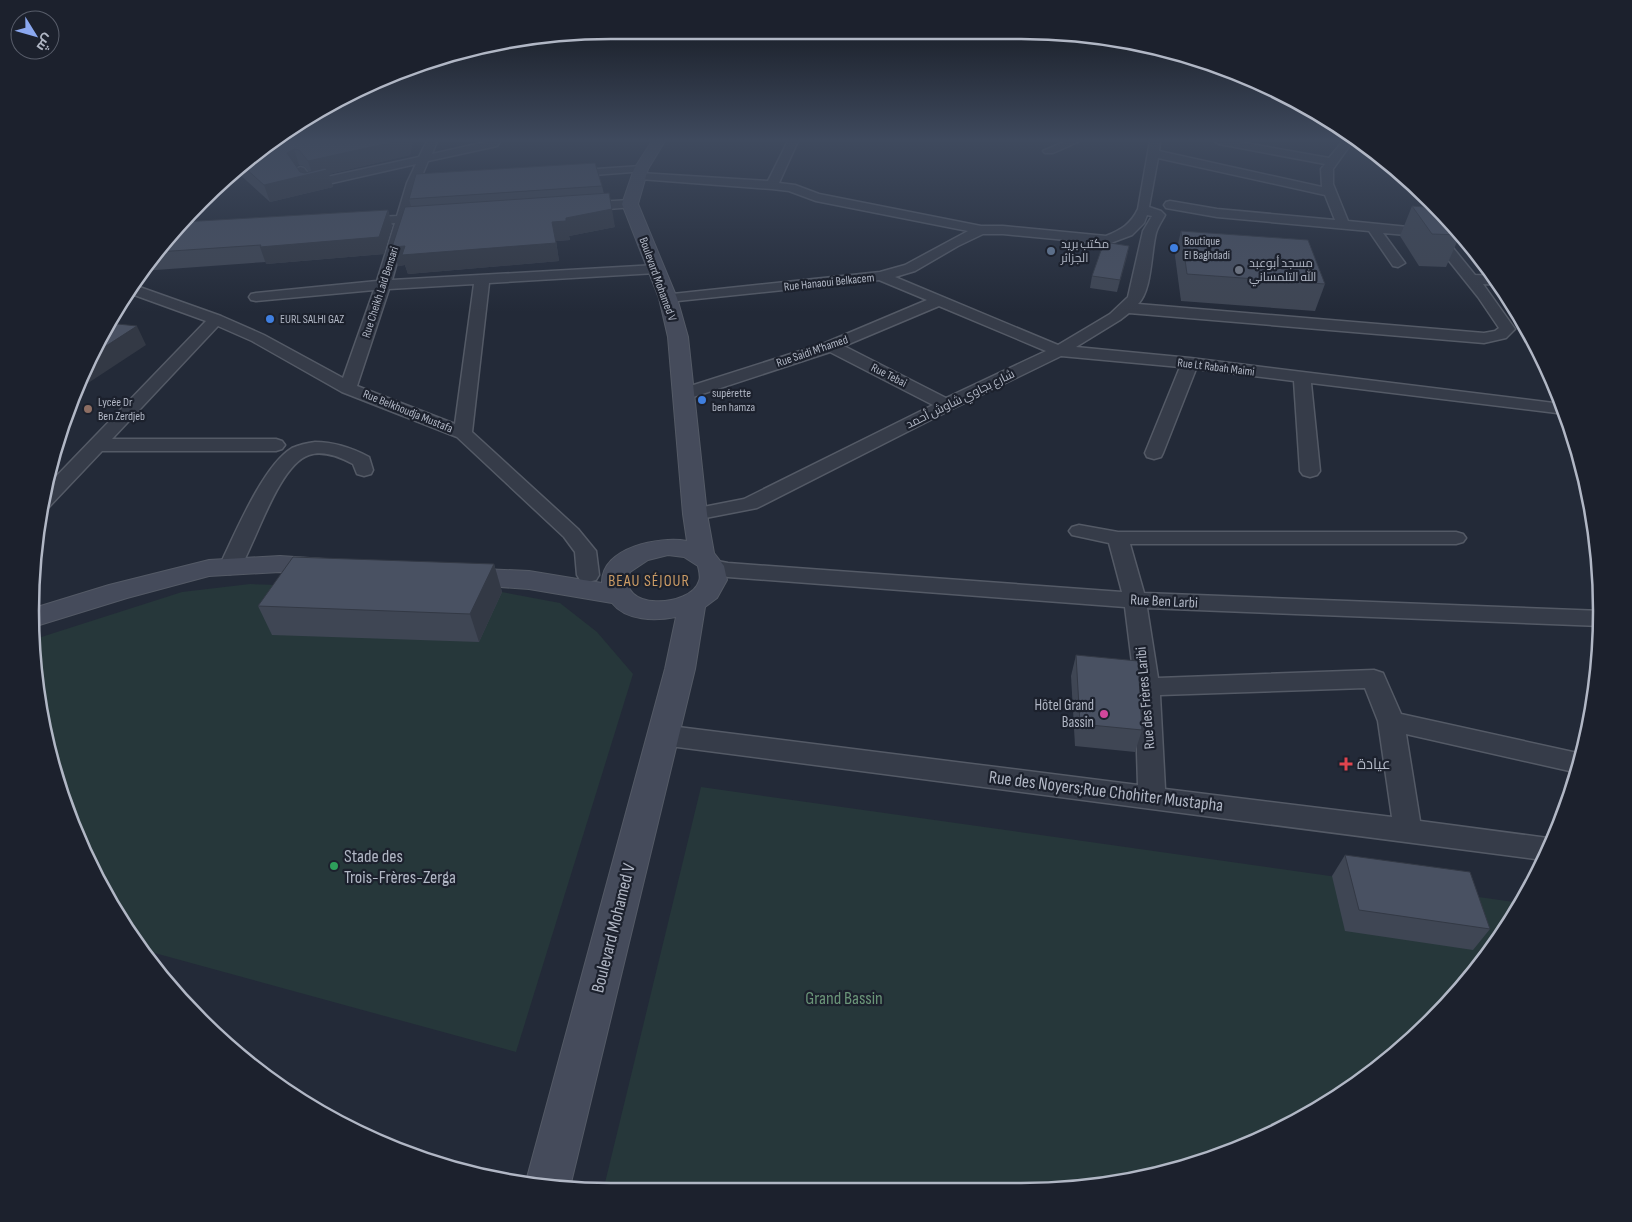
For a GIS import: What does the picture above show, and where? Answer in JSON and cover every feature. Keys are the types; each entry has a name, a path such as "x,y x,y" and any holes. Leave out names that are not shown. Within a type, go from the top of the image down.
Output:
{"main road":[{"path":"630,204 632,198"},
{"name":"Boulevard Mohamed V","path":"630,204 668,298 678,337 695,514 714,568"},
{"path":"668,547 695,514"},
{"path":"529,580 588,575 618,584 635,607 660,611 677,609 692,603 707,592 714,568 680,548 668,547 637,554 625,562 618,584"},
{"path":"39,616 119,591 209,568 280,564 350,568"},
{"path":"439,574 618,584"},
{"name":"Boulevard Mohamed V","path":"549,1179 680,669 692,603"},
{"path":"660,611 680,669"}],"street":[{"name":"Rue Cheikh Laid Bensari","path":"348,388 384,285 403,219 411,198"},
{"path":"821,198 981,230 1003,230 1097,240 1115,238 1127,232 1139,220 1158,209 1408,230 1434,226 1449,231"},
{"path":"1152,198 1158,209"},
{"path":"1152,198 1158,209"},
{"path":"1332,198 1342,223"},
{"path":"571,208 630,204"},
{"name":"شارع بجاوي شاوش أحمد","path":"695,514 750,504 946,405 1059,351 1127,308 1135,299 1150,231 1158,209"},
{"path":"345,223 443,216"},
{"path":"1127,308 1484,338 1500,335 1507,330 1434,226"},
{"path":"1373,227 1398,263"},
{"name":"Rue Hanaoui Belkacem","path":"668,298 881,276 910,268 953,243 981,230"},
{"path":"256,297 384,285 656,269"},
{"name":"Rue Lt Rabah Maimi","path":"881,276 1059,351 1190,363 1556,408"},
{"name":"Rue Belkhoudja Mustafa","path":"136,291 216,319 258,338 348,388 463,433 482,279"},
{"path":"1471,279 1488,280"},
{"name":"Rue Saidi M'hamed","path":"684,394 831,346 938,301"},
{"path":"51,493 216,319"},
{"name":"Rue Tebai","path":"831,346 946,405"},
{"path":"1154,453 1190,363"},
{"path":"1302,378 1310,471"},
{"path":"463,433 570,533 585,551 588,575"},
{"path":"96,446 276,445"},
{"path":"230,567 277,474 291,457 300,451 330,449 347,453 362,462 364,470"},
{"path":"1079,531 1118,538 1456,538"},
{"name":"Rue des Frères Laribi","path":"1118,538 1135,600 1147,687 1152,797"},
{"name":"Rue Ben Larbi","path":"714,568 1135,600 1593,618"},
{"path":"1147,687 1374,679 1391,721 1408,830"},
{"path":"1391,721 1573,762"},
{"name":"Rue des Noyers;Rue Chohiter Mustapha","path":"662,735 1542,848"}],"green space":[{"name":"Stade des Trois-Frères-Zerga","path":"250,584 502,592 560,603 597,632 633,674 516,1052 152,952 135,929 115,897 98,864 82,830 69,795 50,723 44,686 40,638 182,592"},
{"name":"Grand Bassin","path":"701,787 1514,902 1497,929 1451,988 1426,1016 1369,1065 1307,1107 1240,1140 1205,1153 1133,1172 1058,1182 605,1183"}],"building":[{"path":"536,198 610,198 612,209 566,218 566,221 552,222 556,243 402,255 405,246 392,247 405,207"},
{"path":"1412,206 1427,207 1452,235 1432,234"},
{"path":"388,210 379,237 260,247 261,245 167,251 192,221"},
{"path":"1181,231 1308,240 1325,284 1187,274"},
{"path":"1104,242 1129,246 1120,280 1092,276"},
{"path":"116,324 137,326 103,348"},
{"path":"293,557 494,564 470,614 258,606"},
{"path":"1076,655 1138,661 1142,730 1080,724"},
{"path":"1345,855 1470,872 1490,929 1359,910"}],"place":[{"name":"Boutique El Baghdadi","path":"1174,248"},
{"name":"مكتب بريد الجزائر","path":"1051,251"},
{"name":"مسجد أبوعبد الله التلمساني","path":"1239,270"},
{"name":"EURL SALHI GAZ","path":"270,319"},
{"name":"supérette ben hamza","path":"702,400"},
{"name":"Lycée Dr Ben Zerdjeb","path":"88,409"},
{"name":"Hôtel Grand Bassin","path":"1104,714"},
{"name":"عيادة","path":"1346,764"},
{"name":"Stade des Trois-Frères-Zerga","path":"334,866"}],"district":[{"name":"BEAU SÉJOUR","path":"649,580"}]}
